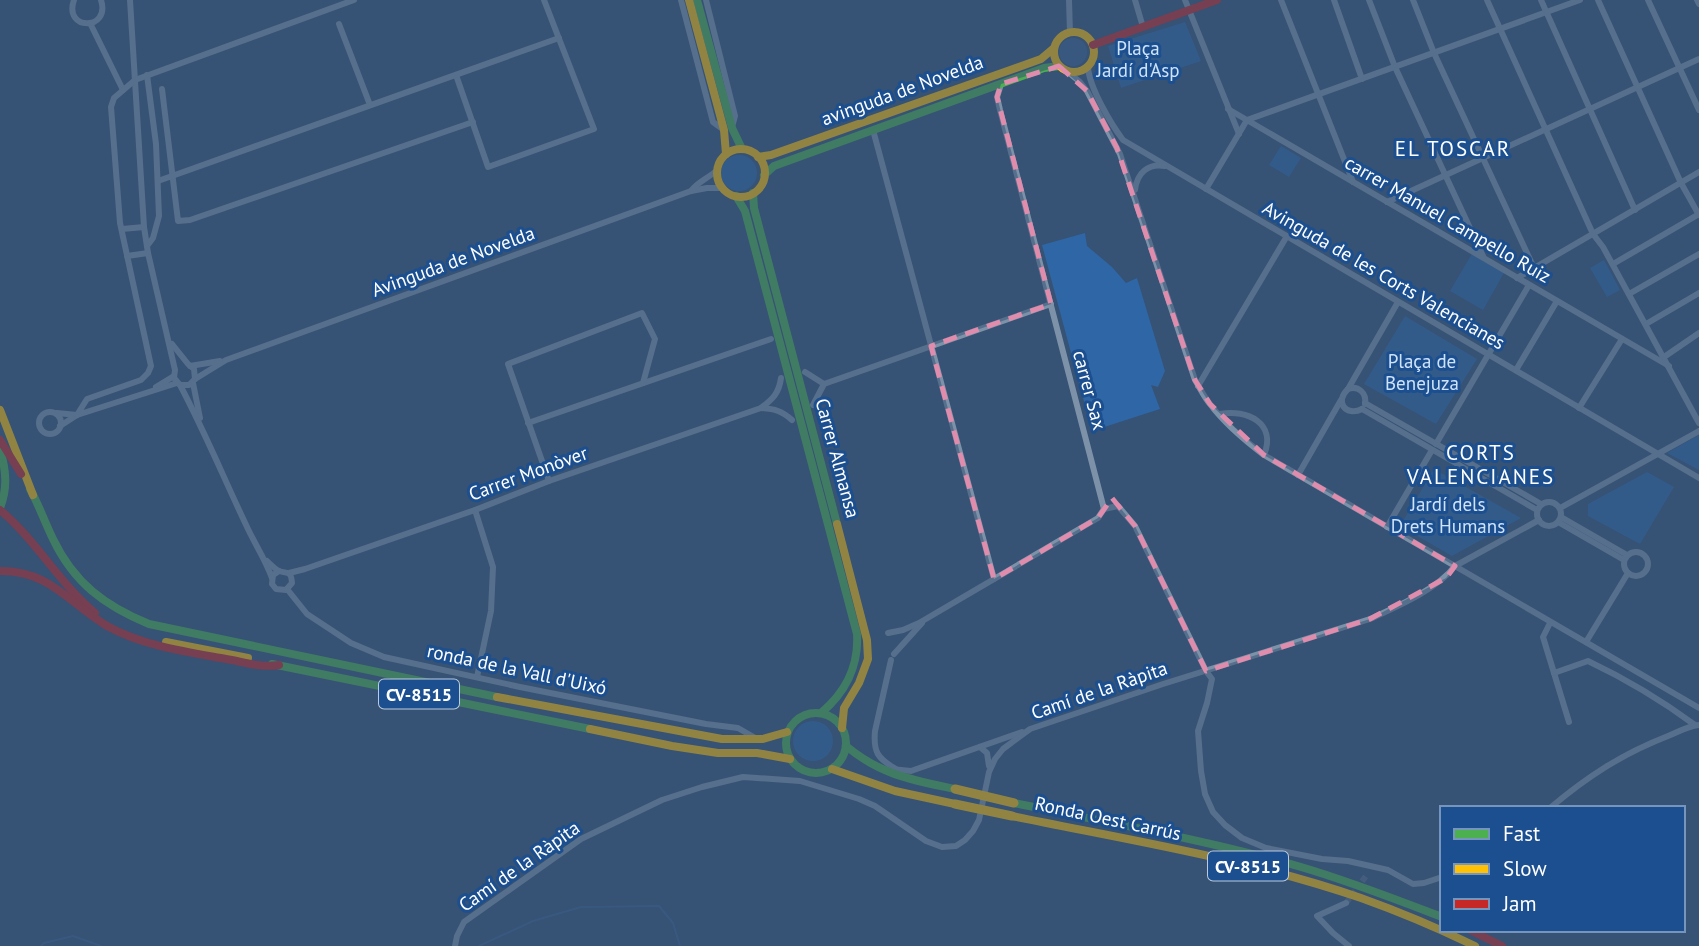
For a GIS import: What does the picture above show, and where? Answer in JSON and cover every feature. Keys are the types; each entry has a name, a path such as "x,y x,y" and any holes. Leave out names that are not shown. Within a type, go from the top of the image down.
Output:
{"main road":[{"path":"689,0 728,129 742,149"},
{"path":"697,0 728,129 726,154"},
{"path":"1093,45 1217,0"},
{"path":"1070,33 1082,34 1089,38 1093,45 1094,57 1088,67 1079,72 1064,69 1055,60 1054,48 1060,38 1070,33"},
{"name":"avinguda de Novelda","path":"758,156 771,155 1041,59 1054,48"},
{"name":"avinguda de Novelda","path":"764,175 774,166 1044,68 1064,69"},
{"path":"735,149 753,152 758,156 764,165 760,186 745,196 727,193 718,180 719,162 735,149"},
{"name":"Carrer Almansa","path":"753,193 754,208 867,640 868,659 859,683 844,708 842,728"},
{"name":"Carrer Almansa","path":"736,196 745,211 858,640 857,655 850,674 839,694 821,713"},
{"path":"0,410 33,495"},
{"path":"0,440 33,495"},
{"path":"0,449 7,480 2,511"},
{"name":"CV-8515","path":"33,495 57,547 78,577 105,603 123,614 149,624 565,711 722,739 759,740 778,736 787,732 797,718 813,712 821,713"},
{"name":"CV-8515","path":"2,511 35,545 66,585 92,610 130,632 156,640 672,746 718,753 757,753 790,759 804,772 814,774 832,769"},
{"path":"0,571 31,573 56,587 91,616 130,636 268,667 279,665"},
{"path":"848,632 858,640"},
{"path":"821,713 833,718 846,737 844,755 832,769"},
{"path":"787,732 785,741 790,759"},
{"name":"CV-8515","path":"846,746 865,762"},
{"path":"865,762 894,770"},
{"name":"Ronda Oest Carrús","path":"865,762 887,774 1242,851 1302,867 1371,889 1440,916"},
{"name":"Ronda Oest Carrús","path":"832,769 895,791 1225,860 1303,880 1347,893 1440,931"},
{"name":"Ronda Oest Carrús","path":"1443,932 1475,946"},
{"path":"1474,932 1502,946"}],"street":[{"path":"74,0 74,16 81,22 90,23 101,15 102,2"},
{"path":"130,0 144,227 177,378 202,426 249,532 265,559 272,584 276,589 287,589 290,586 290,577 286,571 279,571 265,559"},
{"path":"77,415 87,399 141,380 151,366 120,223 111,107 114,98 135,80 147,75 354,0"},
{"path":"456,75 488,167 594,129 544,0"},
{"path":"681,0 713,122 728,129 735,116 705,0"},
{"path":"1069,0 1070,33"},
{"path":"1135,0 1143,27"},
{"path":"1185,0 1239,134"},
{"path":"1281,0 1353,182"},
{"path":"1334,0 1362,79"},
{"path":"1369,0 1395,67 1483,258"},
{"path":"1413,0 1434,53 1534,268"},
{"path":"1487,0 1593,234 1613,264 1699,423"},
{"path":"1541,0 1635,210"},
{"path":"1206,189 1247,120 1580,0"},
{"path":"1598,0 1681,183 1699,214 1613,264"},
{"path":"1648,0 1699,110"},
{"path":"90,23 123,90"},
{"path":"339,24 370,105"},
{"path":"158,181 559,37"},
{"path":"1387,202 1699,59"},
{"name":"Avinguda de les Corts Valencianes","path":"1088,67 1094,89 1123,140 1699,478"},
{"path":"1064,69 1080,82 1095,104 1120,154 1195,380 1210,404 1245,441 1298,475 1699,708"},
{"path":"127,257 147,249 159,216 156,144 147,75"},
{"name":"carrer Sax","path":"1001,84 997,97 1104,509"},
{"path":"162,89 178,220 190,220 472,122"},
{"name":"carrer Manuel Campello Ruiz","path":"1228,109 1669,366"},
{"path":"873,130 994,579"},
{"path":"1134,194 1136,180 1145,169 1159,165 1167,167"},
{"name":"Avinguda de Novelda","path":"691,191 717,170"},
{"path":"1517,278 1699,173"},
{"name":"Avinguda de Novelda","path":"226,360 691,191 722,188"},
{"path":"122,229 144,227"},
{"path":"1198,386 1287,236"},
{"path":"1629,294 1699,254"},
{"path":"1387,527 1529,285"},
{"path":"1646,324 1699,293"},
{"path":"1516,370 1557,301"},
{"path":"1348,390 1398,302"},
{"path":"813,405 824,384 1051,304"},
{"path":"549,481 508,364 642,313 655,339 643,383"},
{"path":"1652,356 1662,354 1699,333"},
{"path":"528,423 771,339"},
{"path":"1579,408 1622,339"},
{"path":"169,340 195,372 194,381 202,426"},
{"path":"77,415 48,412 39,420 39,426 49,434 56,432 60,426 77,415 148,392 177,378 181,365 226,360"},
{"path":"177,378 187,386 226,360"},
{"path":"805,372 824,384"},
{"path":"761,408 776,395 781,378"},
{"path":"1298,475 1343,393 1356,388 1362,391 1365,397 1363,406 1353,412 1343,406 1341,400"},
{"path":"1363,406 1539,507"},
{"path":"761,408 783,412 792,421"},
{"name":"Carrer Monòver","path":"290,577 305,569 475,510 549,481 761,408"},
{"path":"1220,414 1239,412 1255,419 1265,431 1264,455"},
{"path":"55,413 60,419 60,426"},
{"path":"1560,508 1699,431"},
{"path":"1539,507 1546,502 1552,502 1560,508"},
{"path":"888,633 903,630 925,619 1098,518 1104,509 1118,506 1135,526 1212,680 1198,731 1205,794 1213,812 1242,838 1266,848 1373,866 1388,870 1413,884 1440,878"},
{"path":"1539,507 1539,520 1546,526 1553,525 1559,519 1560,508"},
{"path":"475,510 493,567 491,611 477,677"},
{"path":"1559,519 1625,558"},
{"name":"Camí de la Ràpita","path":"455,946 464,922 580,839 662,800 743,777 800,781 859,799 875,806 926,841 942,847 956,846 973,831 979,820 989,772 995,759 1003,749 1030,729 1370,619 1393,609 1446,578 1455,566 1539,520"},
{"path":"1632,552 1644,554 1648,561 1643,574 1635,576 1628,573 1623,566 1625,558 1632,552"},
{"path":"272,578 279,571"},
{"path":"1586,642 1628,573"},
{"name":"ronda de la Vall d'Uixó","path":"287,589 307,614 351,643 384,657 520,687 738,728 759,740"},
{"path":"925,619 892,657 875,731 877,754 894,770 911,771 1030,729"},
{"path":"1550,623 1543,637 1569,722"},
{"path":"1554,673 1588,661 1634,684 1697,725"},
{"path":"1552,806 1585,779 1618,758 1697,725"},
{"path":"980,747 987,753 989,772"},
{"path":"1366,876 1373,866"},
{"path":"1346,902 1317,916 1349,946"}],"highlighted area":[{"path":"1059,66 1087,91 1117,148 1195,380 1210,404 1264,455 1455,566 1446,578 1370,619 1206,671 1135,526 1112,498 1098,518 994,579 931,346 1051,304 997,97 1001,84"}],"green space":[{"name":"Plaça Jardí d'Asp","path":"1185,22 1201,61 1121,88 1108,46"},
{"path":"1281,146 1301,158 1289,177 1269,165"},
{"path":"739,155 752,160 757,173 752,186 739,191 726,186 721,173 726,160"},
{"path":"1085,233 1087,246 1126,283 1137,278 1165,371 1158,387 1151,385 1160,409 1092,431 1042,245"},
{"path":"1473,252 1505,271 1483,310 1450,291"},
{"path":"1604,260 1620,290 1607,297 1590,268"},
{"name":"Plaça de Benejuza","path":"1405,316 1477,359 1436,424 1364,384"},
{"path":"1699,435 1699,470 1667,453"},
{"name":"Jardí dels Drets Humans","path":"1434,469 1521,518 1452,556 1400,526"},
{"path":"1647,472 1674,487 1640,544 1588,516 1588,504"},
{"path":"813,721 827,727 833,741 827,755 813,761 799,755 793,741 799,727"}],"shaded area":[{"path":"1073,38 1083,42 1087,52 1083,62 1073,66 1063,62 1059,52 1063,42"}],"waterway":[{"path":"479,946 533,921 581,907 659,906 673,923 680,946"},
{"path":"41,946 73,936 101,946"}],"tunnel":[{"path":"1346,903 1366,876"}],"traffic: fast":[{"path":"697,0 732,128 742,149"},
{"path":"764,175 774,166 1044,68 1059,66"},
{"path":"753,193 754,208 837,524"},
{"path":"736,196 745,211 857,634 856,657 849,678 837,697 821,713"},
{"path":"0,449 5,479 0,508"},
{"path":"30,489 61,555 71,568 92,591 133,617 149,624 497,697"},
{"path":"272,664 590,729"},
{"path":"810,713 822,713 838,721 844,731 846,743 844,755 838,765 822,773 810,773 794,765 786,749 786,737 794,721 810,713"},
{"path":"846,746 885,770 955,789"},
{"path":"1014,803 1266,857 1337,878 1440,916"}],"traffic: slow":[{"path":"689,0 724,130 726,154"},
{"path":"1074,32 1082,33 1088,38 1093,44 1094,52 1093,60 1088,66 1082,71 1074,72 1066,71 1060,66 1055,60 1054,52 1055,44 1060,38 1066,33 1074,32"},
{"path":"758,157 771,155 1041,59 1054,48"},
{"path":"741,149 758,156 765,173 758,190 741,197 724,190 717,173 724,156 741,149"},
{"path":"0,410 33,495"},
{"path":"837,524 867,640 868,659 859,683 844,708 842,728"},
{"path":"166,642 248,658"},
{"path":"497,697 722,739 763,739 787,732"},
{"path":"590,729 718,753 757,753 790,759"},
{"path":"832,769 895,791 955,804"},
{"path":"955,789 1014,803"},
{"path":"955,804 1012,816"},
{"path":"1012,816 1188,851 1275,872 1376,903 1440,930"},
{"path":"1445,932 1475,946"}],"traffic: jam":[{"path":"1093,45 1217,0"},
{"path":"0,440 21,474"},
{"path":"0,510 95,613"},
{"path":"0,571 18,572 46,582 107,626 135,639 181,651 252,664 279,665"},
{"path":"1474,932 1502,946"}],"district":[{"name":"EL TOSCAR","path":"1453,148"},
{"name":"CORTS VALENCIANES","path":"1481,464"}]}
